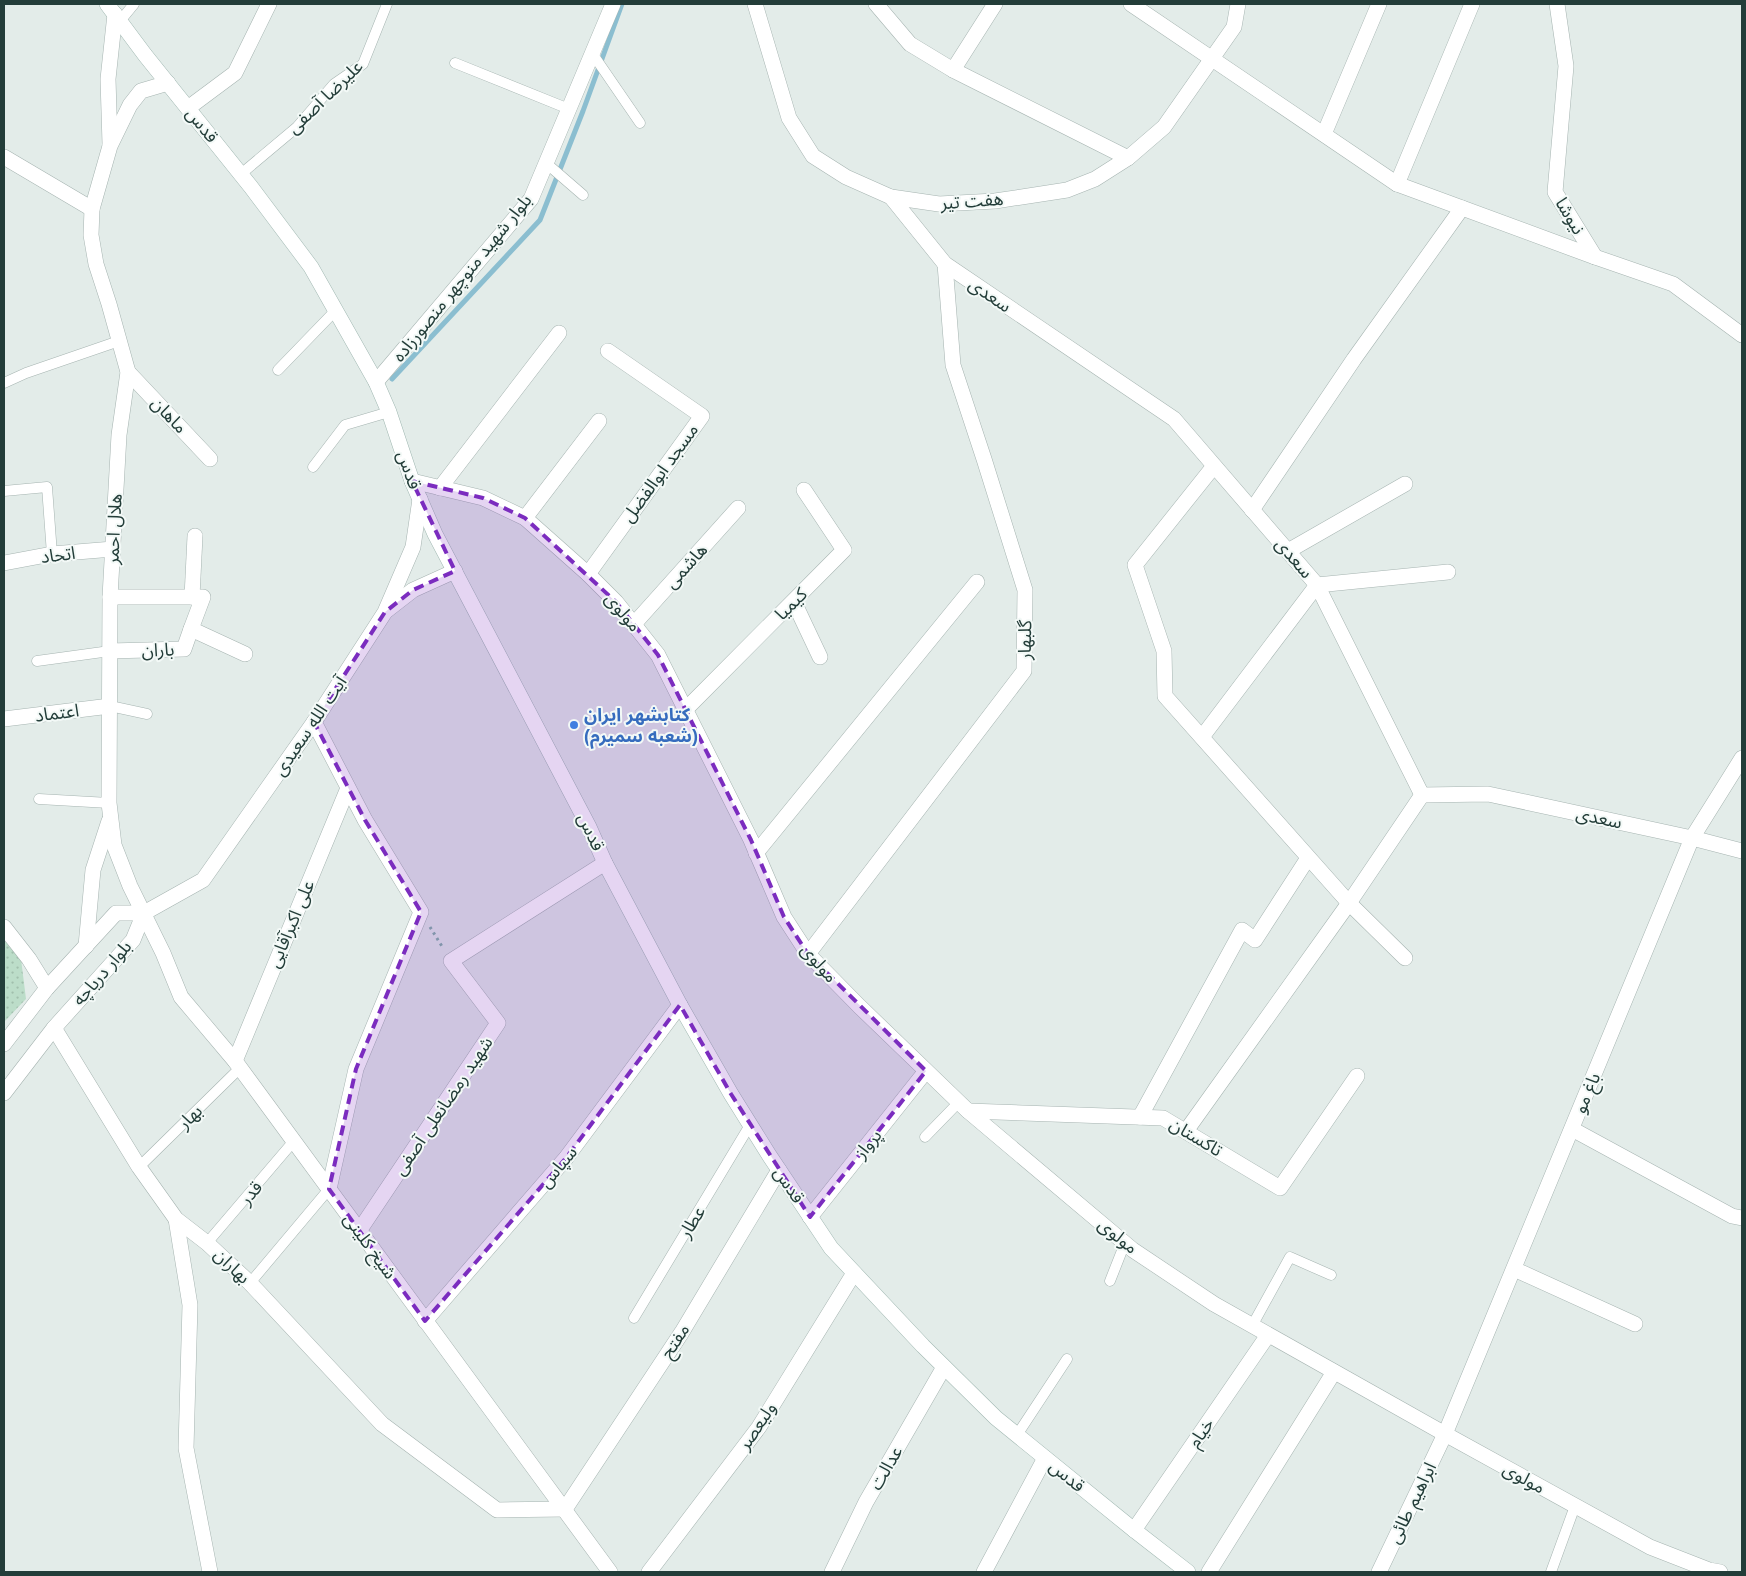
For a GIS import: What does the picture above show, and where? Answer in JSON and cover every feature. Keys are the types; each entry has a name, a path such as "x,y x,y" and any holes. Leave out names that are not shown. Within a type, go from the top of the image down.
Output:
{"street":[{"path":"188,108 235,73 268,4"},
{"name":"بلوار شهید منوچهر منصورزاده","path":"376,382 531,199 549,166 569,108 594,56 614,4"},
{"name":"هفت تیر","path":"755,4 790,118 813,156 846,177 891,197 939,204 995,201 1067,190 1095,179 1128,158 1164,127 1234,27 1238,4"},
{"path":"876,4 910,44 953,70 1128,158"},
{"path":"953,70 995,4"},
{"path":"1131,4 1396,184 1595,258 1673,284 1742,335"},
{"path":"1324,134 1379,4"},
{"path":"1396,184 1472,4"},
{"name":"نیوشا","path":"1557,4 1566,66 1555,192 1595,258"},
{"name":"قدس","path":"114,13 145,55 241,174 311,267 336,310 376,382 389,412 412,481 435,534 589,827 605,863 680,1005 750,1125 830,1248 944,1367 996,1418 1188,1572"},
{"path":"110,146 108,79 114,13"},
{"path":"110,146 130,105 141,90 168,83"},
{"name":"هلال احمر","path":"110,146 92,209 92,235 96,264 128,372 119,435 110,597 110,810 114,844 130,886 144,913"},
{"path":"5,160 92,209"},
{"name":"سعدی","path":"891,197 945,264 1174,419 1317,585 1422,795 1488,794 1692,838 1742,851"},
{"path":"1252,510 1354,359 1462,208"},
{"name":"گلبهار","path":"808,954 1024,671 1025,590 953,365 945,264"},
{"path":"440,488 559,333"},
{"name":"مسجد ابوالفضل","path":"588,574 702,416 608,351"},
{"name":"ماهان","path":"128,372 210,459"},
{"path":"524,518 599,421"},
{"path":"1214,466 1135,565 1164,651 1165,696 1349,903 1405,958"},
{"name":"مولوی","path":"412,481 482,498 524,518 588,574 616,602 658,655 756,853 784,917 808,954 963,1106 1125,1243 1214,1304 1575,1506 1692,1568 1720,1572"},
{"path":"1288,551 1405,484"},
{"name":"کیمیا","path":"686,710 844,550 804,490"},
{"name":"آیت الله سعیدی","path":"144,913 203,880 314,722 385,612 413,547 420,499"},
{"name":"هاشمی","path":"634,624 738,508"},
{"path":"192,597 196,536"},
{"name":"اتحاد","path":"4,563 52,554 113,549"},
{"path":"385,612 413,590 455,571"},
{"path":"1202,737 1317,585 1448,572"},
{"path":"756,853 977,582"},
{"path":"110,597 203,597 191,629 245,654"},
{"path":"794,602 820,656"},
{"name":"باران","path":"110,652 184,649 191,629"},
{"name":"اعتماد","path":"4,720 110,706"},
{"path":"314,722 365,820 421,912 356,1069 329,1189"},
{"name":"باغ مو","path":"1445,1434 1692,838 1742,758"},
{"name":"علی اکبرآقایی","path":"237,1064 348,788"},
{"path":"1186,1132 1349,903 1422,795"},
{"path":"86,946 93,870 110,810"},
{"path":"1140,1117 1242,930 1256,940 1308,858"},
{"path":"451,961 605,863"},
{"name":"بلوار دریاچه","path":"4,1044 46,988 116,913 144,913 132,940 54,1028 4,1093"},
{"name":"شیخ کلینی","path":"144,913 163,952 181,998 237,1064 565,1508 610,1572"},
{"path":"4,928 29,959 46,988"},
{"name":"شهید رمضانعلی آصفی","path":"359,1230 498,1023 451,961"},
{"name":"سپاس","path":"425,1321 566,1158 680,1005"},
{"path":"54,1028 140,1167 176,1220 190,1305 186,1448 210,1572"},
{"name":"پرواز","path":"810,1217 926,1071"},
{"name":"تاکستان","path":"963,1106 1163,1118 1280,1188 1356,1076"},
{"path":"1572,1129 1732,1216 1742,1218"},
{"name":"مفتح","path":"565,1508 682,1332 779,1170"},
{"name":"بهاران","path":"176,1220 207,1243 250,1283 382,1424 497,1510 565,1508"},
{"path":"1514,1269 1635,1324"},
{"name":"ولیعصر","path":"649,1572 759,1427 854,1273"},
{"name":"خیام","path":"1134,1530 1268,1335"},
{"name":"عدالت","path":"832,1572 866,1502 944,1367"},
{"path":"1209,1572 1334,1372"},
{"name":"ابراهیم طائی","path":"1379,1572 1445,1434"},
{"path":"984,1572 1045,1458"}],"lane":[{"path":"114,13 134,4"},
{"name":"علیرضا آصفی","path":"241,174 297,126 334,84 363,64 387,4"},
{"path":"594,56 640,123"},
{"path":"455,63 569,108"},
{"path":"549,166 583,195"},
{"path":"278,370 336,310"},
{"path":"4,383 26,373 119,341"},
{"path":"313,467 345,425 389,412"},
{"path":"4,491 47,487 52,554"},
{"path":"37,661 110,652"},
{"path":"110,706 147,714"},
{"path":"39,798 110,810"},
{"name":"بهار","path":"140,1167 237,1064"},
{"path":"925,1138 963,1106"},
{"name":"عطار","path":"634,1318 750,1125"},
{"name":"قدر","path":"207,1243 293,1142"},
{"path":"250,1283 329,1189"},
{"path":"1110,1281 1125,1243"},
{"path":"1252,1326 1290,1257 1330,1275"},
{"path":"1017,1435 1067,1359"},
{"path":"1551,1572 1575,1506"}],"path":[{"path":"421,912 451,961"}],"highlighted area":[{"path":"412,481 483,498 525,518 616,602 658,655 751,840 784,917 808,954 926,1071 810,1217 731,1094 680,1005 566,1158 425,1321 329,1189 356,1069 421,912 365,820 314,722 385,612 413,590 455,571"}],"green space":[{"path":"4,940 21,959 26,999 4,1022"}],"waterway":[{"path":"392,379 540,220 583,111 622,4"}],"place":[{"name":"کتابشهر ایران (شعبه سمیرم)","path":"574,725"}]}
